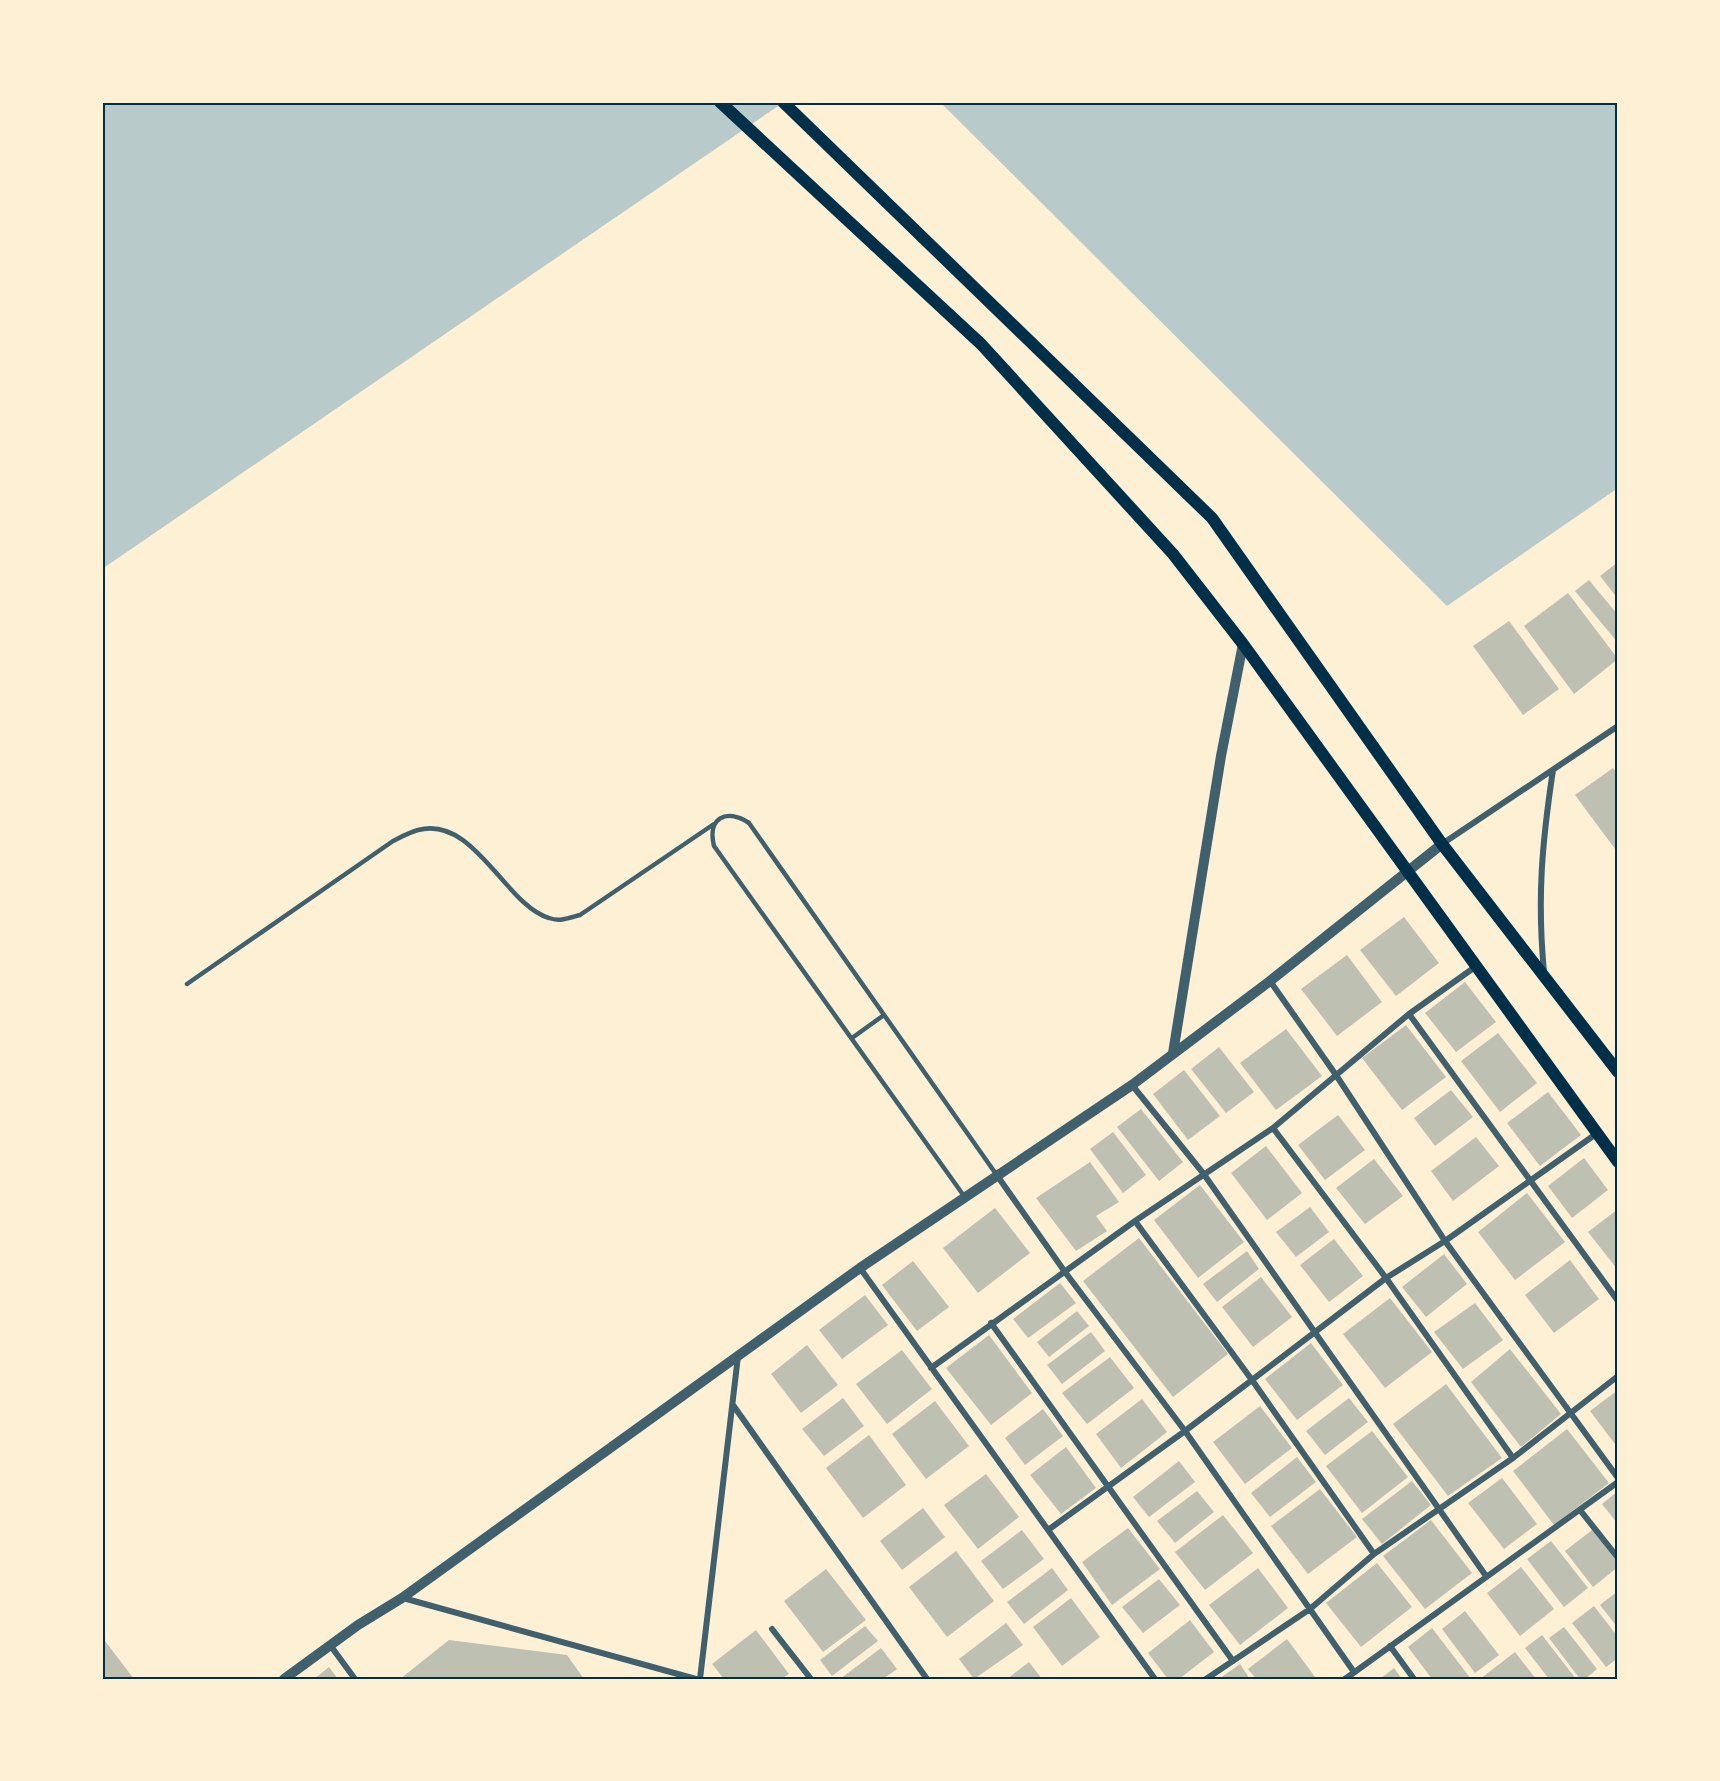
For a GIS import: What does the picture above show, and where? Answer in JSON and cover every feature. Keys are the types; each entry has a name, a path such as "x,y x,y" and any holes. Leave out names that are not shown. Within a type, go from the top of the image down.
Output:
{"main road":[{"path":"720,102 981,344 1173,554 1243,644 1618,1162"},
{"path":"783,102 1212,518 1442,844 1618,1072"}],"street":[{"path":"1173,1053 1221,756 1243,644"},
{"path":"284,1679 330,1645 402,1598 860,1268 996,1174 1132,1085 1270,981 1442,844 1618,726"},
{"path":"1545,978 1540,926 1540,869 1553,770"},
{"path":"931,1368 1203,1173 1273,1128 1409,1014 1475,967"},
{"path":"1270,981 1445,1241 1618,1480 1580,1510 1345,1679"},
{"path":"1409,1014 1531,1179 1618,1302"},
{"path":"1132,1085 1203,1173 1486,1576"},
{"path":"1273,1128 1386,1278 1513,1458"},
{"path":"1048,1530 1185,1431 1386,1278 1445,1241 1596,1134"},
{"path":"996,1174 1065,1272 1185,1431 1354,1672"},
{"path":"1135,1221 1252,1380 1374,1554"},
{"path":"860,1268 1155,1679"},
{"path":"1611,1292 1618,1287"},
{"path":"991,1323 1233,1661"},
{"path":"402,1598 682,1677 698,1679 738,1356"},
{"path":"1206,1679 1310,1609 1374,1554 1513,1458 1618,1376"},
{"path":"733,1405 927,1679"},
{"path":"1580,1510 1618,1558"},
{"path":"772,1629 811,1679"},
{"path":"330,1645 356,1679"},
{"path":"1390,1646 1414,1679"}],"lane":[{"path":"187,984 393,841 420,829 442,830 468,844 530,907 547,918 563,920 580,915 724,816 738,815 749,823 996,1174"},
{"path":"714,824 711,835 714,846 964,1196"},
{"path":"852,1038 884,1015"}],"shaded area":[{"path":"102,102 784,102 102,569"},
{"path":"940,102 1618,102 1618,488 1447,606"}],"building":[{"path":"1618,562 1618,599 1600,576"},
{"path":"1589,580 1618,615 1618,643 1575,591"},
{"path":"1568,593 1618,659 1574,694 1524,626"},
{"path":"1509,621 1559,689 1523,715 1473,646"},
{"path":"1613,768 1618,775 1618,853 1575,795"},
{"path":"1404,917 1439,963 1396,996 1360,950"},
{"path":"1347,955 1382,1002 1337,1036 1301,989"},
{"path":"1465,982 1496,1022 1456,1052 1425,1013"},
{"path":"1406,1025 1446,1077 1402,1110 1362,1058"},
{"path":"1286,1029 1322,1076 1276,1110 1240,1063"},
{"path":"1498,1033 1537,1083 1500,1112 1461,1061"},
{"path":"1219,1047 1254,1092 1226,1113 1191,1069"},
{"path":"1184,1070 1220,1116 1188,1140 1153,1094"},
{"path":"1451,1090 1473,1117 1435,1146 1414,1118"},
{"path":"1548,1092 1581,1135 1540,1166 1507,1123"},
{"path":"1141,1109 1183,1162 1159,1181 1117,1127"},
{"path":"1338,1115 1365,1150 1325,1180 1298,1145"},
{"path":"1113,1132 1146,1175 1123,1193 1090,1149"},
{"path":"1476,1137 1499,1166 1453,1201 1431,1171"},
{"path":"1266,1146 1302,1193 1267,1220 1231,1173"},
{"path":"1584,1158 1608,1190 1572,1218 1548,1186"},
{"path":"1374,1159 1403,1196 1365,1224 1336,1188"},
{"path":"1090,1162 1119,1202 1096,1216 1107,1231 1076,1251 1036,1198"},
{"path":"1200,1185 1244,1242 1198,1278 1154,1220"},
{"path":"1527,1193 1565,1242 1515,1280 1478,1232"},
{"path":"1310,1207 1329,1232 1296,1257 1276,1232"},
{"path":"995,1208 1030,1253 978,1293 943,1248"},
{"path":"1618,1209 1618,1270 1588,1232"},
{"path":"1139,1238 1228,1354 1173,1397 1083,1281"},
{"path":"1334,1239 1363,1276 1329,1302 1300,1265"},
{"path":"1247,1251 1259,1269 1217,1302 1203,1284"},
{"path":"1444,1254 1467,1284 1426,1317 1402,1287"},
{"path":"1570,1260 1599,1299 1554,1333 1525,1295"},
{"path":"913,1261 949,1307 917,1331 882,1285"},
{"path":"1261,1277 1292,1317 1253,1347 1222,1307"},
{"path":"1060,1283 1076,1303 1028,1338 1013,1319"},
{"path":"865,1295 888,1325 842,1359 819,1330"},
{"path":"1390,1298 1432,1352 1385,1388 1343,1334"},
{"path":"1475,1303 1503,1340 1463,1369 1434,1332"},
{"path":"1077,1311 1089,1326 1049,1357 1037,1342"},
{"path":"1091,1332 1105,1351 1062,1384 1047,1365"},
{"path":"989,1335 1032,1393 991,1425 946,1368"},
{"path":"1311,1343 1343,1385 1297,1420 1265,1379"},
{"path":"807,1345 838,1385 801,1413 771,1374"},
{"path":"1510,1349 1561,1414 1521,1447 1471,1382"},
{"path":"902,1350 932,1389 887,1424 856,1384"},
{"path":"1110,1357 1134,1388 1087,1424 1062,1393"},
{"path":"1446,1384 1502,1458 1448,1496 1393,1424"},
{"path":"1618,1390 1618,1448 1590,1411"},
{"path":"843,1398 864,1426 824,1456 802,1429"},
{"path":"1349,1398 1368,1422 1325,1455 1306,1431"},
{"path":"1142,1399 1167,1432 1121,1468 1096,1434"},
{"path":"935,1401 969,1446 926,1479 892,1434"},
{"path":"1260,1406 1292,1448 1245,1484 1213,1442"},
{"path":"1043,1409 1063,1436 1025,1465 1005,1438"},
{"path":"1567,1429 1609,1483 1554,1525 1513,1471"},
{"path":"1372,1431 1408,1477 1362,1513 1326,1466"},
{"path":"869,1435 906,1485 863,1518 826,1468"},
{"path":"1066,1447 1096,1488 1061,1514 1030,1475"},
{"path":"1297,1457 1316,1482 1270,1517 1251,1493"},
{"path":"1179,1461 1195,1482 1149,1517 1133,1497"},
{"path":"986,1474 1019,1517 978,1549 944,1505"},
{"path":"1502,1478 1537,1524 1504,1549 1468,1503"},
{"path":"1412,1481 1431,1505 1382,1544 1362,1519"},
{"path":"1320,1489 1357,1537 1308,1574 1271,1526"},
{"path":"1197,1491 1214,1512 1175,1543 1157,1521"},
{"path":"1618,1491 1618,1524 1602,1504"},
{"path":"923,1508 945,1537 902,1570 880,1541"},
{"path":"1223,1515 1253,1553 1205,1590 1175,1552"},
{"path":"1431,1520 1472,1573 1425,1609 1383,1556"},
{"path":"1128,1528 1160,1569 1112,1605 1082,1562"},
{"path":"1022,1530 1044,1559 1003,1589 981,1561"},
{"path":"1592,1530 1618,1563 1618,1567 1593,1587 1565,1551"},
{"path":"1551,1541 1588,1588 1564,1607 1527,1559"},
{"path":"956,1551 994,1601 947,1637 909,1587"},
{"path":"1377,1563 1412,1607 1361,1647 1326,1603"},
{"path":"1521,1567 1554,1609 1520,1636 1487,1593"},
{"path":"1052,1568 1068,1590 1024,1624 1007,1602"},
{"path":"1258,1568 1288,1608 1240,1645 1209,1605"},
{"path":"826,1569 866,1620 823,1652 784,1601"},
{"path":"1159,1579 1180,1605 1143,1633 1122,1607"},
{"path":"1618,1591 1618,1628 1600,1605"},
{"path":"1071,1598 1100,1637 1062,1666 1033,1627"},
{"path":"1594,1606 1618,1637 1618,1658 1606,1667 1572,1623"},
{"path":"1465,1611 1499,1655 1475,1673 1442,1629"},
{"path":"1190,1620 1214,1652 1179,1679 1168,1679 1148,1653"},
{"path":"1006,1623 1023,1645 974,1679 959,1659"},
{"path":"865,1626 878,1641 832,1676 820,1660"},
{"path":"1564,1627 1597,1669 1585,1679 1580,1679 1549,1638"},
{"path":"1432,1628 1471,1679 1432,1679 1408,1647"},
{"path":"756,1630 789,1674 781,1679 724,1679 712,1664"},
{"path":"1542,1635 1576,1679 1549,1679 1525,1648"},
{"path":"102,1637 134,1679 102,1679"},
{"path":"1287,1639 1315,1677 1312,1679 1256,1679 1248,1669"},
{"path":"449,1640 567,1655 584,1679 400,1679"},
{"path":"881,1648 897,1669 883,1679 840,1679"},
{"path":"1515,1652 1536,1679 1480,1679"},
{"path":"1029,1662 1042,1679 1007,1679"},
{"path":"1240,1664 1250,1679 1219,1679"},
{"path":"329,1667 338,1679 314,1679"},
{"path":"1394,1668 1402,1679 1380,1679"}]}
